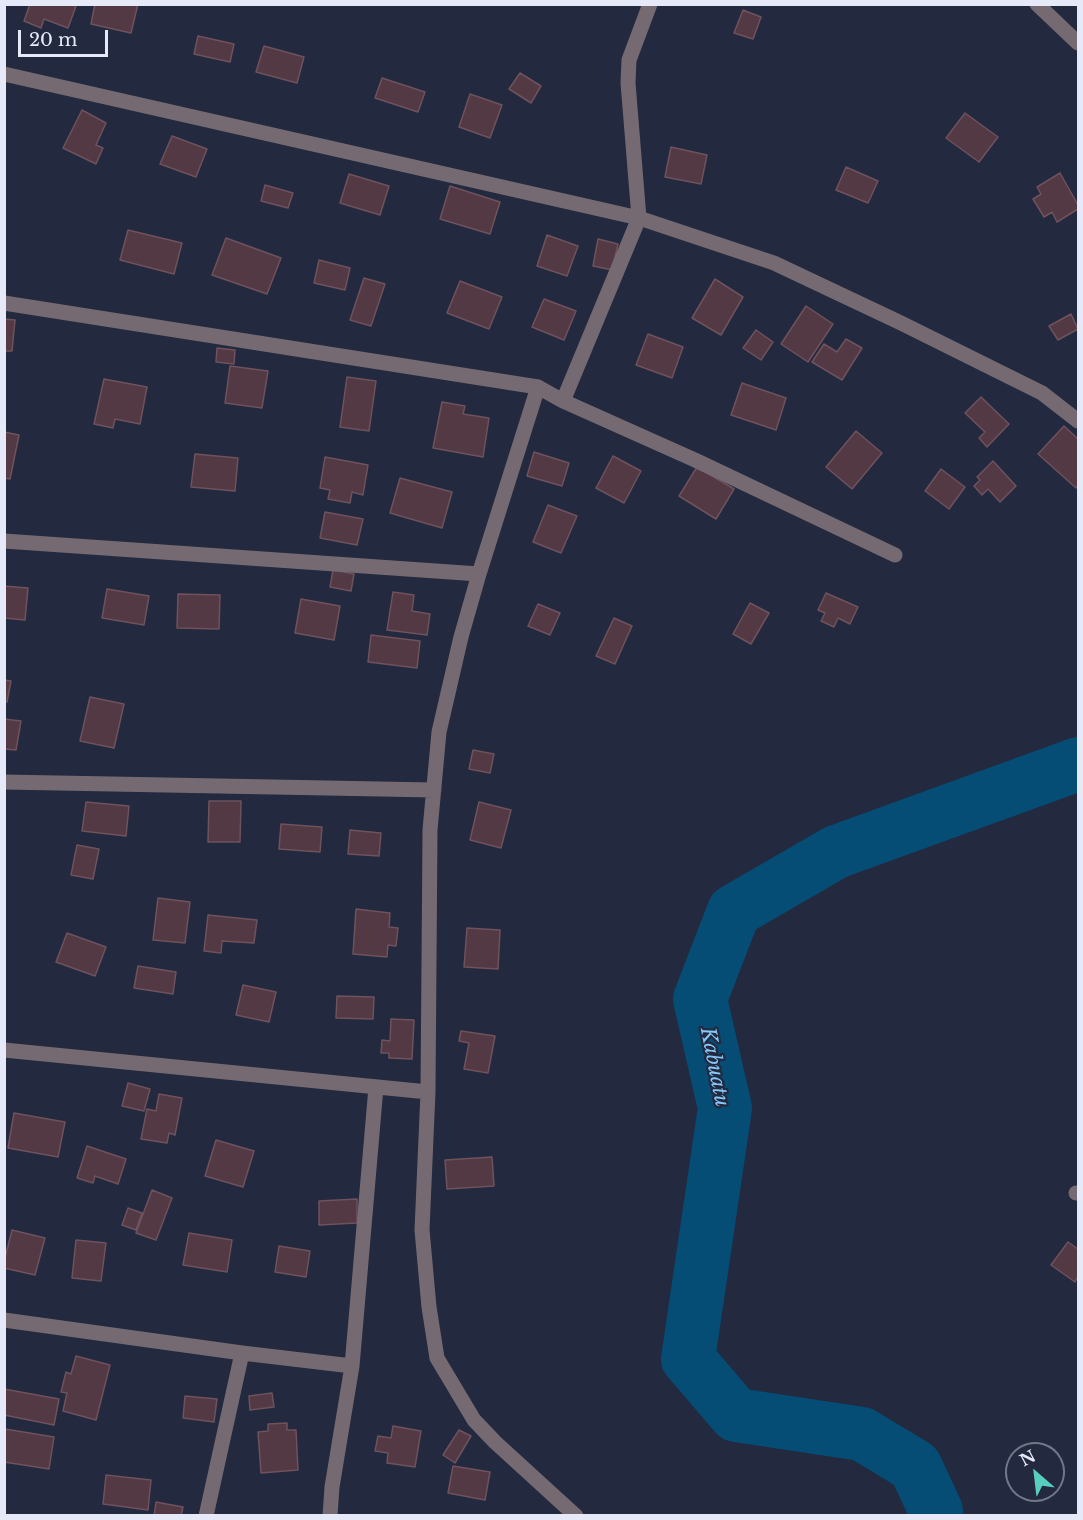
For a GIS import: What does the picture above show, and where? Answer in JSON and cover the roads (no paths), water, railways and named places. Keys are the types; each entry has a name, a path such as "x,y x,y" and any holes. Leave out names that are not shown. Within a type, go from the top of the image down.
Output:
{"street":[{"path":"563,402 639,219 628,83 629,60 650,4"},
{"path":"1037,4 1078,43"},
{"path":"4,74 639,219 774,263 1042,393 1078,421"},
{"path":"4,303 538,387 563,402 695,460 895,555"},
{"path":"538,387 479,574 461,637 439,732 430,830 428,1092 422,1230 429,1306 437,1358 474,1420 576,1515"},
{"path":"4,541 479,574"},
{"path":"4,782 434,790"},
{"path":"4,1050 428,1092"},
{"path":"330,1515 332,1487 352,1366 376,1087"},
{"path":"4,1320 352,1366"},
{"path":"206,1515 242,1353"}],"waterway":[{"name":"Kabuatu","path":"935,1516 936,1511 915,1466 862,1434 736,1415 688,1359 725,1108 700,999 734,911 836,852 1078,764"}]}
